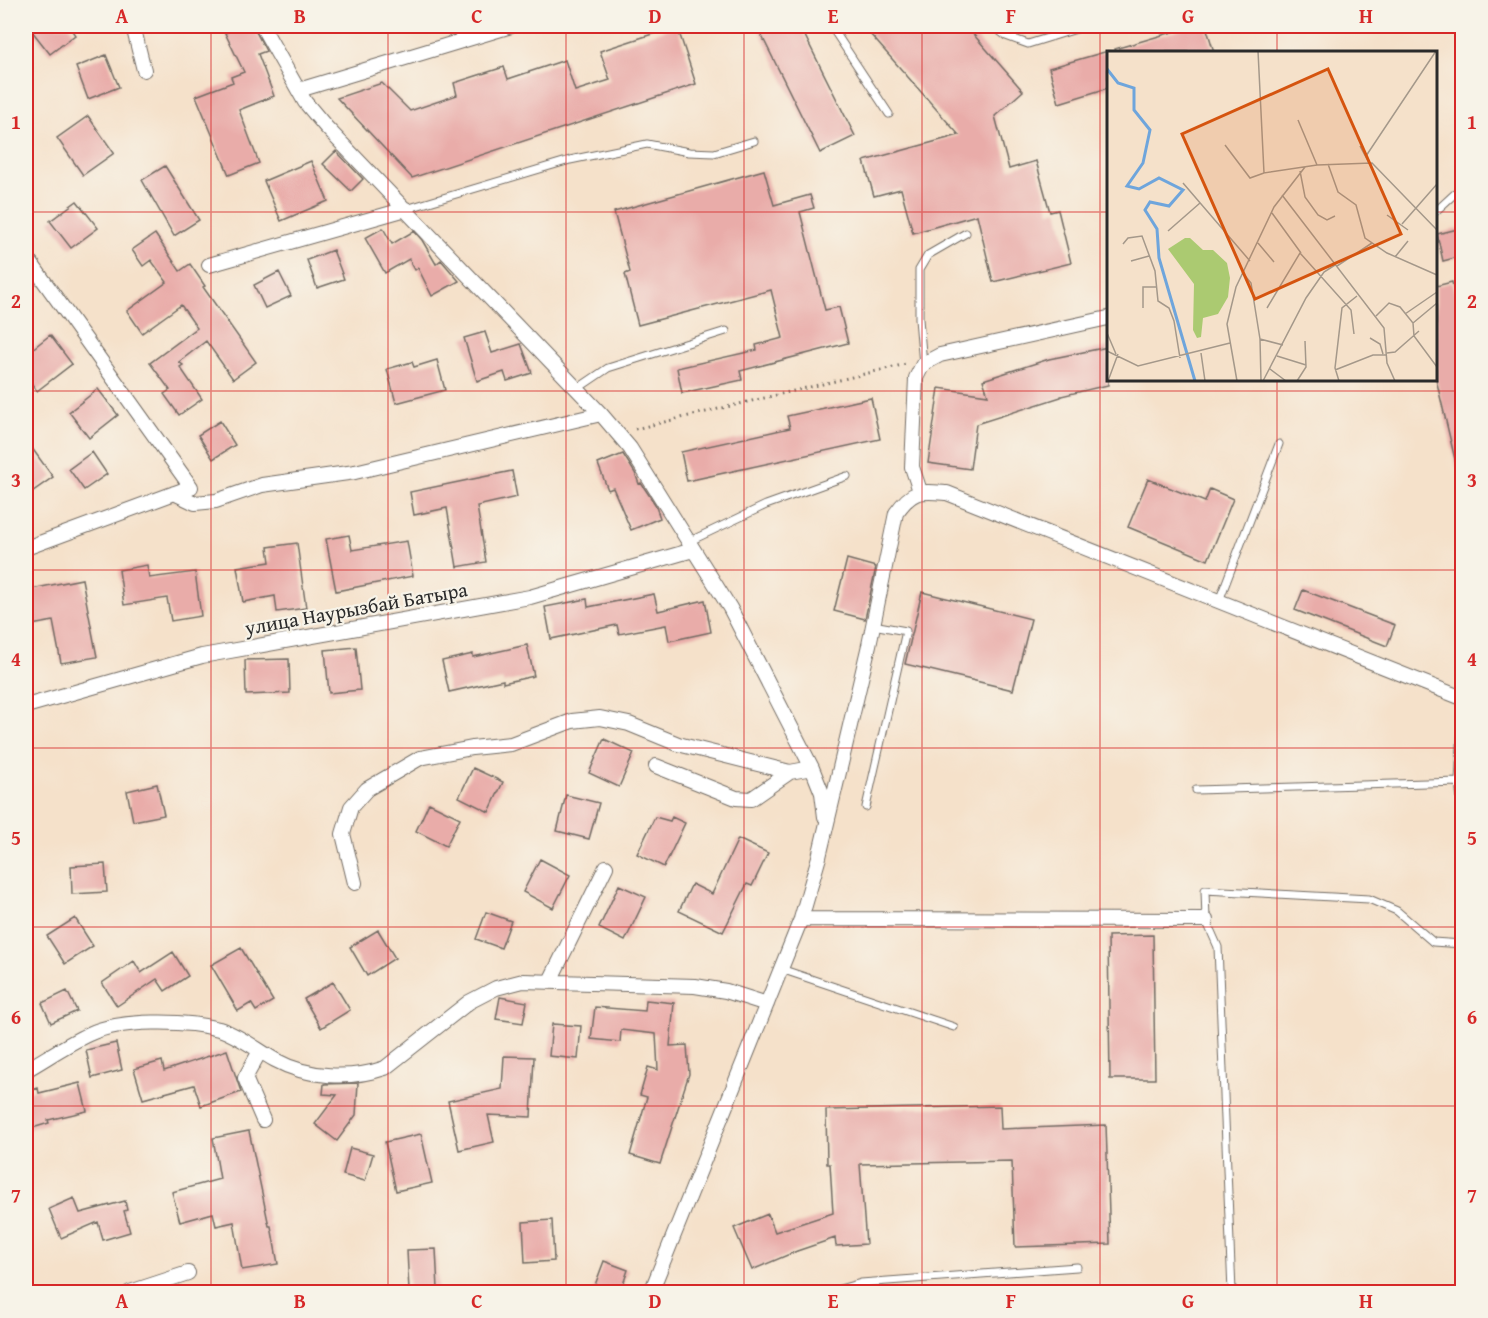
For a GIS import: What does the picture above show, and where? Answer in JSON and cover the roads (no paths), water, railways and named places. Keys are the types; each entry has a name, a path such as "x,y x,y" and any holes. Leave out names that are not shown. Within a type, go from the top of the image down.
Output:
{"street":[{"path":"133,26 144,70"},
{"path":"262,26 305,102 326,127 601,414 630,448 729,608 812,768 822,793 826,824"},
{"path":"299,90 511,26"},
{"path":"209,265 406,209"},
{"path":"26,256 191,487 26,548"},
{"path":"920,491 912,467 916,378 923,364 940,355 1107,318"},
{"path":"174,493 195,503 216,501 262,485 355,472 601,414"},
{"path":"651,1293 801,919 819,857 873,625 896,513 906,498 920,491 947,493 1462,698"},
{"name":"улица Наурызбай Батыра","path":"26,706 202,656 530,597 691,546"},
{"path":"355,883 343,834 351,807 367,789 420,758 472,748 511,744 572,721 600,718 629,724 678,744 790,772 812,768"},
{"path":"656,766 736,798 751,799 790,772"},
{"path":"550,981 606,867"},
{"path":"801,919 1206,920"},
{"path":"26,1070 91,1033 114,1026 162,1021 219,1029 298,1070 326,1075 369,1073 385,1068 469,1002 496,988 523,981 696,986 726,991 767,1004"},
{"path":"260,1051 245,1078 263,1120"},
{"path":"130,1293 188,1272"}],"lane":[{"path":"831,26 889,114"},
{"path":"993,26 1006,36 1028,44 1086,26"},
{"path":"406,209 570,160 647,144 689,152 714,153 754,141"},
{"path":"1437,210 1462,187"},
{"path":"923,364 919,319 919,270 928,255 966,233"},
{"path":"577,389 608,368 726,331"},
{"path":"1219,601 1279,444"},
{"path":"691,546 766,505 847,476"},
{"path":"866,807 906,631 873,625"},
{"path":"1462,725 1459,782 1462,810"},
{"path":"1196,790 1459,782"},
{"path":"1232,1293 1218,947 1206,920 1205,890 1369,899 1398,910 1433,942 1462,944"},
{"path":"781,969 954,1027"},
{"path":"829,1293 861,1283 1077,1268"}]}
